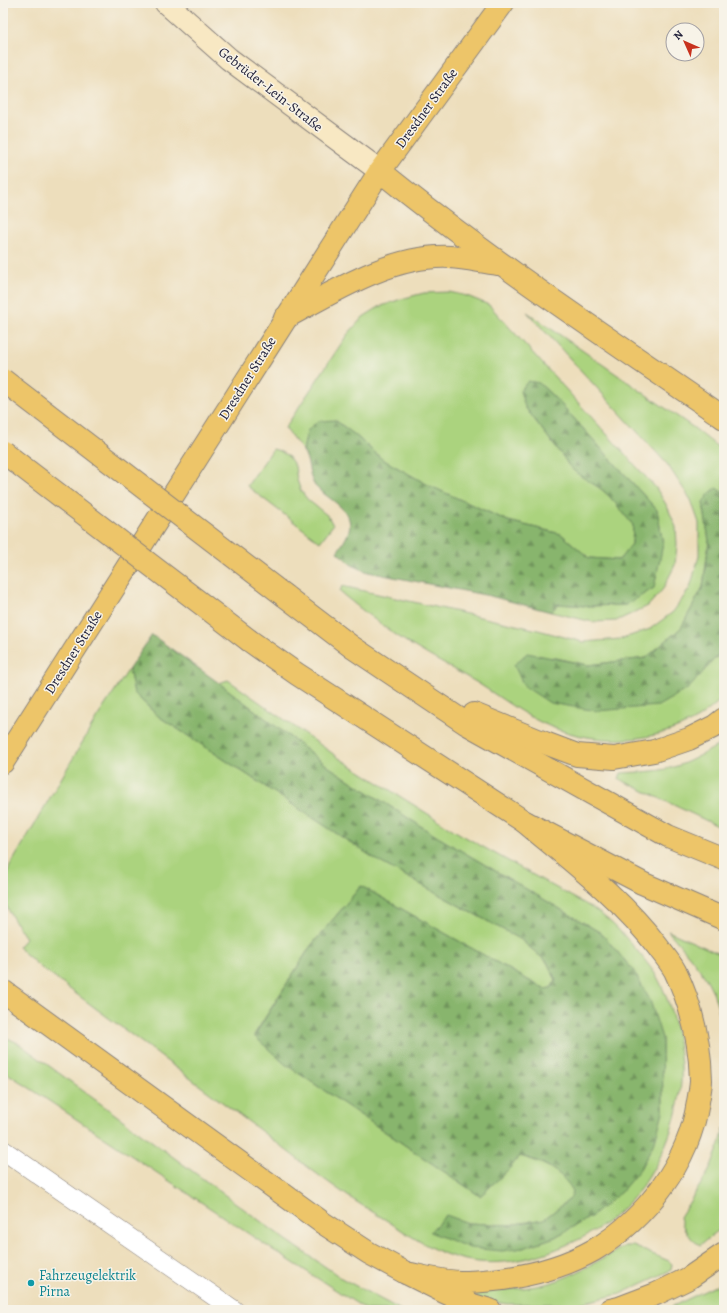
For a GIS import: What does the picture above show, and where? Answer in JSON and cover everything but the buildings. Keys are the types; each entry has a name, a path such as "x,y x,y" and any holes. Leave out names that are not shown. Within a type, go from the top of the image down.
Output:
{"main road":[{"name":"Dresdner Straße","path":"3,762 380,171 503,3"},
{"path":"380,171 428,211 502,265 724,418"},
{"path":"285,318 358,279 394,265 423,259 449,257 502,265"},
{"path":"3,380 352,647 395,677 467,724 668,836 724,859"},
{"path":"3,452 250,641 297,674 525,822 642,882 724,919"},
{"path":"395,677 465,710 545,744 577,755 614,758 654,752 689,739 715,726 724,719"},
{"path":"406,1273 452,1281 474,1281 516,1277 546,1270 593,1250 617,1234 638,1216 658,1193 671,1173 687,1142 696,1113 701,1082 697,1041 688,1003 674,968 646,932 621,905 587,874 525,822"},
{"path":"3,991 13,1007 369,1254 458,1299 490,1310"},
{"path":"610,1310 656,1294 689,1278 724,1254"}],"street":[{"name":"Gebrüder-Lein-Straße","path":"166,3 229,59 380,171"}],"lane":[{"path":"3,1150 234,1310"}],"green space":[{"path":"449,292 467,296 489,305 656,488 667,506 676,527 677,545 675,565 663,589 648,606 616,621 593,622 551,612 558,604 586,606 626,605 663,544 657,510 559,402 539,383 525,407 573,470 609,496 633,525 632,544 619,560 589,558 561,534 508,521 430,486 382,459 355,435 335,420 307,431 303,451 285,428 347,335 363,317 379,307 401,299 424,293"},
{"path":"527,312 694,428 724,452 724,493 716,489 703,502 709,541 703,587 681,628 646,658 588,665 552,657 524,686 715,659 724,648 724,697 698,718 681,727 644,737 605,739 586,737 549,726 539,722 476,682 403,640 340,592 342,586 538,630 583,642 621,639 650,629 673,612 690,588 699,556 699,523 691,500 667,464"},
{"path":"528,381 539,383 559,402 657,510 663,544 654,588 626,605 586,606 558,604 551,612 490,596 368,572 352,565 337,552 349,530 350,523 348,516 344,510 315,486 303,451 307,431 318,421 335,420 355,435 382,459 430,486 508,521 561,534 589,558 619,560 632,544 633,525 609,496 573,470 525,407 520,391"},
{"path":"273,449 288,456 295,466 297,480 301,491 308,500 328,516 333,525 320,542 247,486"},
{"path":"716,488 724,493 724,648 689,688 658,706 597,711 550,703 524,686 514,665 527,653 588,665 646,658 681,628 703,587 709,541 703,502"},
{"path":"152,635 219,683 329,767 436,836 601,933 633,970 650,1000 662,1038 663,1112 655,1141 640,1169 621,1192 592,1216 555,1237 523,1248 502,1251 470,1248 430,1232 446,1215 468,1223 509,1225 544,1219 570,1199 573,1191 563,1178 551,1168 537,1161 520,1156 508,1170 480,1196 285,1064 254,1036 310,947 361,886 544,989 551,988 556,980 547,962 520,939 380,862 158,716 134,693 129,669"},
{"path":"129,669 134,693 158,716 380,862 520,939 547,962 556,980 551,988 544,989 361,886 310,947 254,1035 285,1064 480,1196 508,1170 520,1156 537,1161 551,1168 569,1184 574,1191 570,1199 544,1219 509,1225 468,1223 446,1216 430,1232 523,1248 555,1237 592,1216 663,1112 662,1038 633,970 601,933 436,836 329,767 219,683 228,680 339,758 460,834 593,908 627,938 656,975 667,998 678,1040 681,1061 681,1077 679,1100 675,1118 662,1153 643,1186 618,1213 586,1236 553,1251 529,1258 491,1263 466,1260 444,1254 405,1233 331,1184 40,967 18,947 26,938 10,912 4,898 3,891 4,882 10,866 96,719"},
{"path":"724,742 724,829 619,779 621,773 654,771 680,765"},
{"path":"668,931 724,956 724,1038 716,1002 708,982 684,949"},
{"path":"3,1036 18,1043 278,1234 343,1279 401,1310 367,1310 270,1248 4,1071"},
{"path":"724,1128 724,1226 700,1245 696,1243 687,1233 680,1217 709,1171 720,1144"},
{"path":"625,1246 633,1246 669,1261 672,1264 671,1270 620,1294 577,1304 506,1304 478,1299 473,1290 512,1289 550,1283 579,1271"},
{"path":"724,1279 724,1310 665,1310 715,1286"}],"place":[{"name":"Fahrzeugelektrik Pirna","path":"31,1283"}]}
